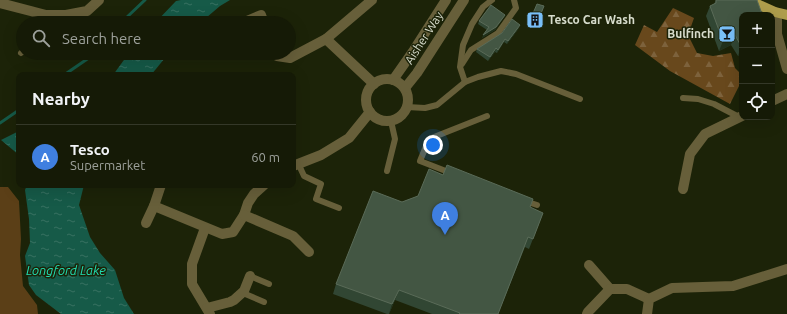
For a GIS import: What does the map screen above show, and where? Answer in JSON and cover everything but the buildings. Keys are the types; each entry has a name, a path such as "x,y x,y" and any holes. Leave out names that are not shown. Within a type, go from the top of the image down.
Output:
{"main road":[{"path":"748,0 775,12 787,15"}],"street":[{"path":"61,16 87,10 99,0"},
{"path":"296,55 326,39 372,0"},
{"name":"Aisher Way","path":"393,80 446,0"},
{"name":"Aisher Way","path":"405,88 417,73 461,4 467,0"},
{"path":"5,3 38,16"},
{"path":"775,12 777,20 776,34 787,68"},
{"path":"326,39 374,84"},
{"path":"386,79 400,83 405,88 408,99 407,107 402,116 391,121 380,120 370,112 367,104 367,97 369,90 374,84 386,79"},
{"path":"775,100 787,94"},
{"path":"296,164 321,155 349,138 370,112"},
{"path":"683,189 690,154 705,134 739,117"},
{"path":"146,223 161,188"},
{"path":"154,206 222,234 233,232 244,215 248,203 254,194 261,188"},
{"path":"244,215 295,232 309,252"},
{"path":"205,228 192,264 192,284 208,311 230,302 243,293 250,276"},
{"path":"588,265 610,289"},
{"path":"650,299 672,288 733,286 787,270"},
{"path":"587,314 610,289 627,289 650,299"},
{"path":"647,314 650,299"}],"lane":[{"path":"466,82 460,67 463,45 472,24 484,7 492,0"},
{"path":"460,67 471,50 498,33 516,8 514,0"},
{"path":"407,107 425,108 437,105 466,82 478,76 501,71 516,74 580,100"},
{"path":"683,98 698,99 739,115"},
{"path":"458,175 420,161 429,139 487,116"},
{"path":"387,171 395,139 391,121"},
{"path":"296,165 304,176 321,184 316,199 339,208"},
{"path":"519,198 537,205"},
{"path":"250,276 269,284"},
{"path":"243,293 264,302"}],"shaded area":[{"path":"0,187 8,187 19,201 21,239 20,255 23,286 37,305 38,314 0,314"}],"green space":[{"path":"673,8 694,18 688,35 697,53 713,56 731,53 735,68 739,72 739,86 730,104 670,71 635,45 644,25 657,32"}],"water":[{"path":"230,0 208,16 162,16 176,1"},
{"path":"124,60 163,60 153,72 115,72"},
{"path":"16,132 16,152 1,140"},
{"name":"Longford Lake","path":"26,188 83,188 79,205 90,237 100,253 115,270 124,298 134,314 61,314 36,295 29,285 25,256 30,243 29,219"}],"waterway":[{"path":"128,16 145,0"},
{"path":"68,72 86,60"},
{"path":"0,123 16,112"}],"place":[{"name":"Tesco Car Wash","path":"535,20"},
{"name":"Bulfinch","path":"727,34"},
{"name":"Tesco","path":"445,235"}]}
